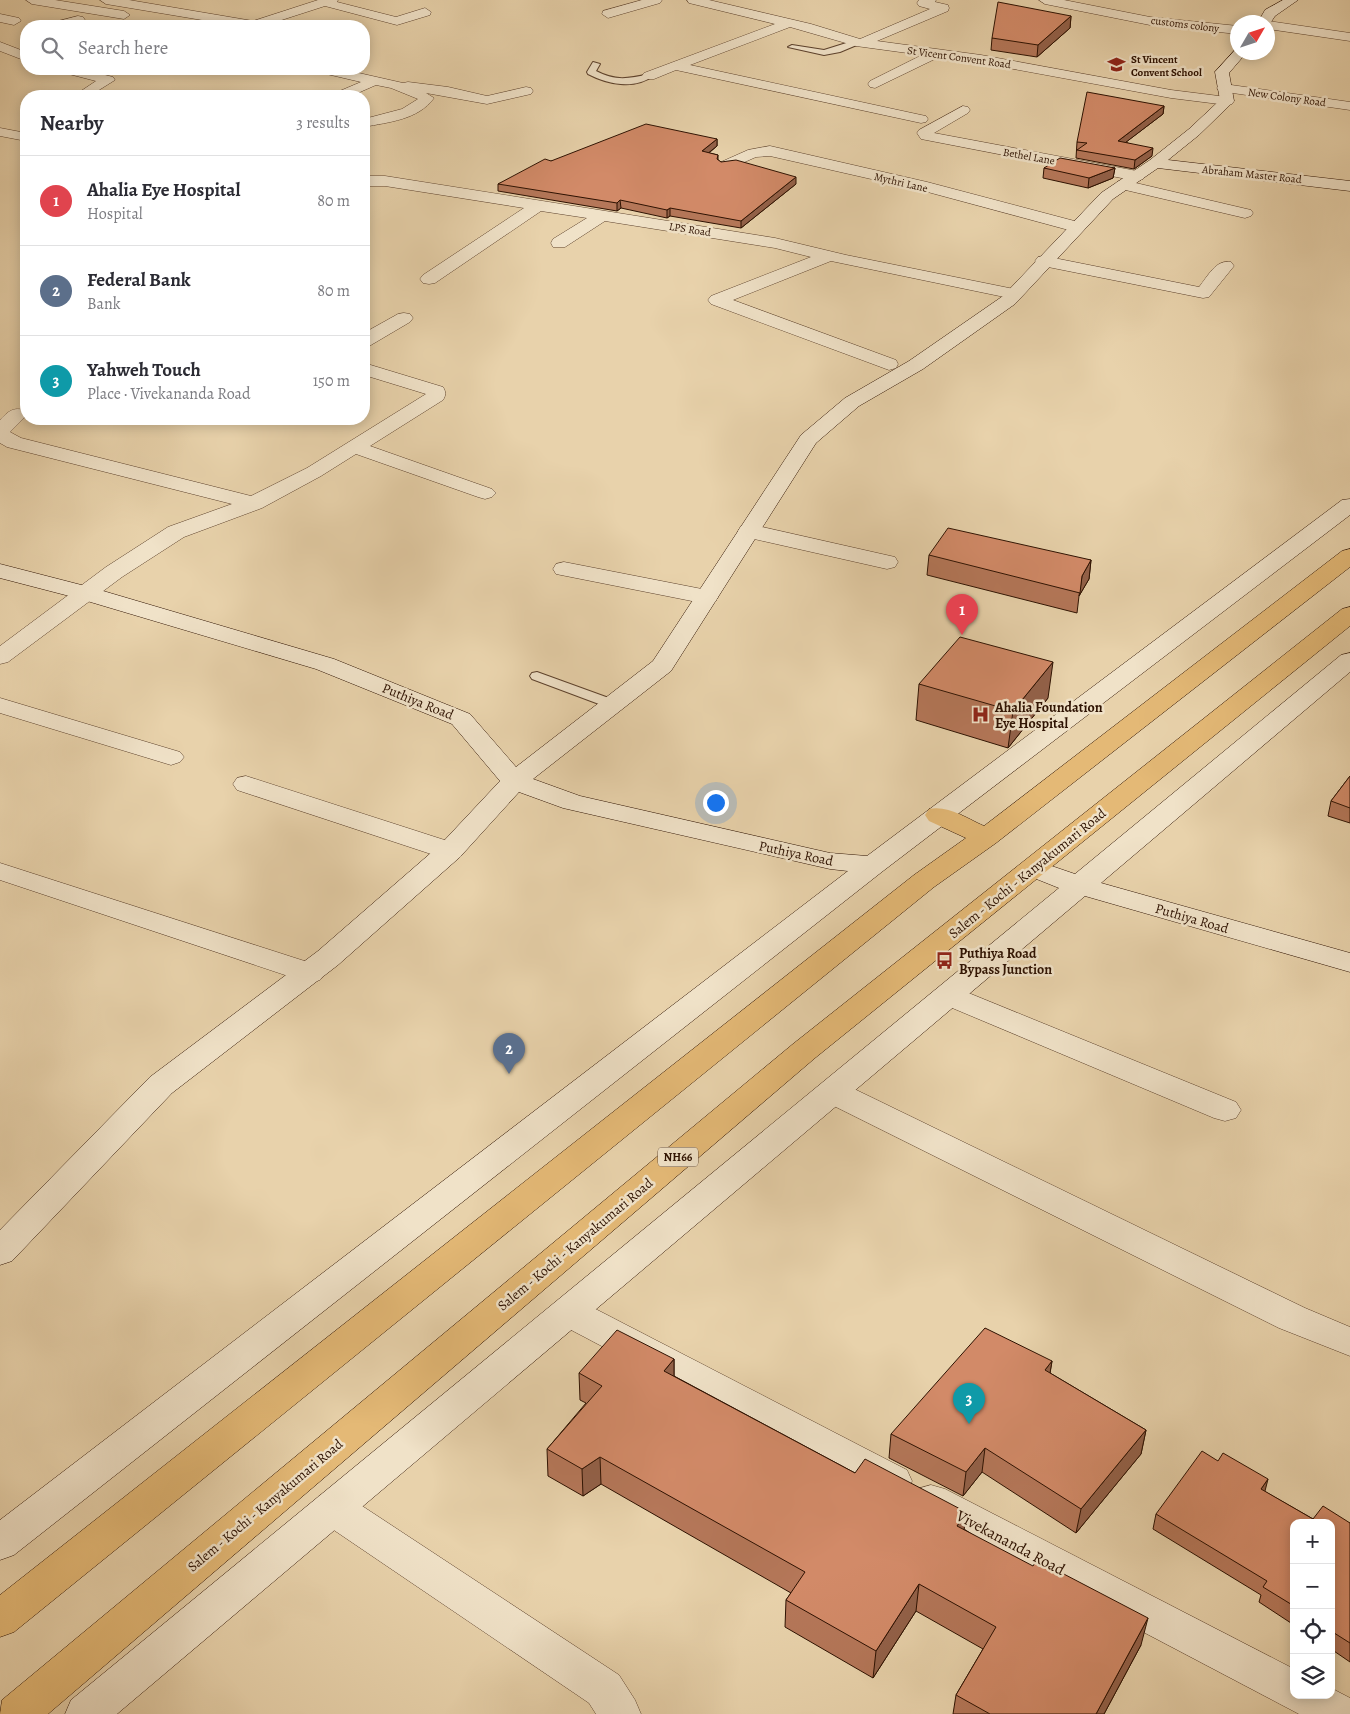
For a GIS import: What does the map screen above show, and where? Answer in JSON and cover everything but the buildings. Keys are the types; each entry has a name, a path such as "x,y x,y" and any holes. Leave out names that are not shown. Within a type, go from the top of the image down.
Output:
{"highway":[{"path":"0,1619 924,881 986,837 1350,556"},
{"name":"Salem - Kochi - Kanyakumari Road","path":"17,1714 804,1050 1350,614"},
{"path":"938,815 986,837"}],"street":[{"path":"32,0 139,19"},
{"path":"106,0 218,20"},
{"path":"608,14 656,0"},
{"name":"St Vicent Convent Road","path":"693,0 858,42 1027,67 1170,94 1226,94"},
{"path":"858,42 943,8 922,3 930,0"},
{"name":"customs colony","path":"1045,0 1150,21 1230,29"},
{"path":"1269,15 1292,0"},
{"path":"270,20 327,1 397,21 425,12"},
{"path":"0,18 14,21"},
{"path":"649,76 789,23"},
{"path":"1275,26 1350,37"},
{"path":"0,41 15,38"},
{"path":"0,46 20,54"},
{"path":"875,84 937,53"},
{"path":"0,1252 161,1085 310,972 450,851 514,781 662,666 808,439 852,402 916,364 1009,300 1044,260 1107,196 1194,132 1226,94 1222,72 1233,60"},
{"path":"675,66 921,119"},
{"path":"89,75 108,80 90,90"},
{"path":"352,75 394,84 448,91 487,100 526,91"},
{"path":"354,90 376,80"},
{"path":"370,122 420,107 427,98 394,84"},
{"name":"New Colony Road","path":"1226,94 1350,106"},
{"name":"Bethel Lane","path":"963,110 924,133 926,136 951,142 1138,175"},
{"path":"3,134 20,135"},
{"name":"Mythri Lane","path":"726,165 753,153 770,151 928,187 1076,227"},
{"path":"1138,175 1245,213"},
{"name":"Abraham Master Road","path":"1138,175 1350,186"},
{"name":"LPS Road","path":"370,181 386,181 775,243 1014,294"},
{"path":"429,279 539,205"},
{"path":"559,243 603,215"},
{"path":"829,256 717,300 890,364"},
{"path":"1044,260 1203,293 1225,266"},
{"path":"370,338 404,318"},
{"path":"0,658 114,572 176,532 254,503 314,472 436,396 436,391 370,371"},
{"path":"17,414 0,433 14,443 254,503"},
{"path":"354,447 485,493"},
{"path":"0,1542 938,815 1350,506"},
{"path":"749,531 887,562"},
{"path":"564,569 707,597"},
{"name":"Puthiya Road","path":"0,571 86,593 325,664 461,719 514,781 572,802 830,861 873,865"},
{"path":"86,1714 1350,660"},
{"path":"0,705 171,757"},
{"path":"246,784 450,851"},
{"name":"Puthiya Road","path":"1034,868 1080,886 1350,963"},
{"path":"0,871 310,972"},
{"path":"949,995 1225,1110"},
{"path":"833,1092 1292,1318 1350,1342"},
{"name":"Vivekananda Road","path":"569,1312 1290,1688"},
{"path":"333,1508 604,1689 620,1714"},
{"path":"1312,1699 1340,1714"}],"lane":[{"path":"792,47 825,54 834,53 858,42"},
{"path":"596,64 591,72 611,82 621,83 649,76"},
{"path":"537,676 612,704"}],"place":[{"name":"St Vincent Convent School","path":"1117,65"},
{"name":"Ahalia Eye Hospital","path":"962,635"},
{"name":"Ahalia Foundation Eye Hospital","path":"981,715"},
{"name":"Puthiya Road Bypass Junction","path":"945,961"},
{"name":"Federal Bank","path":"509,1074"},
{"name":"Yahweh Touch","path":"969,1424"}]}
